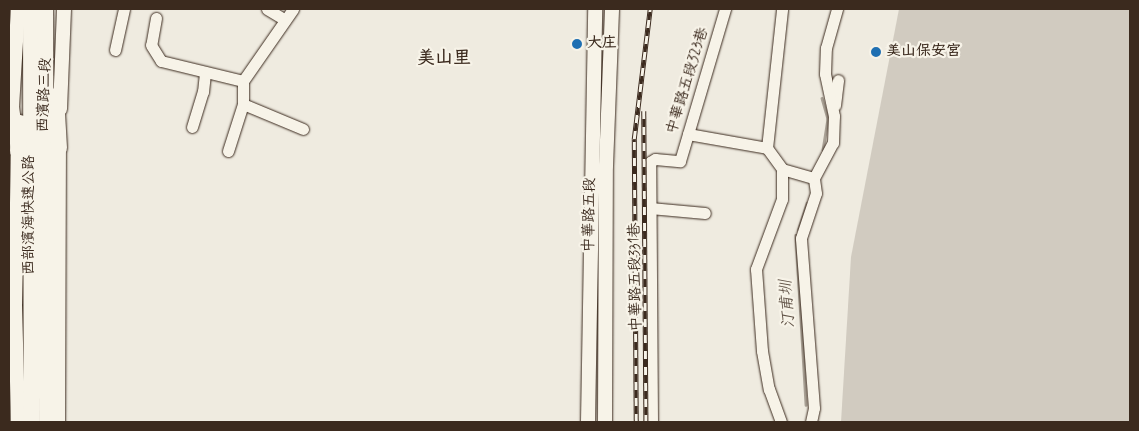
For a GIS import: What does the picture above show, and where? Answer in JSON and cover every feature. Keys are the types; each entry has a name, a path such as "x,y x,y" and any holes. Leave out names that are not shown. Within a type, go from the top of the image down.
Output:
{"highway":[{"path":"18,151 31,9"},
{"name":"西部濱海快速公路","path":"31,9 32,422"},
{"name":"西部濱海快速公路","path":"45,9 47,422"},
{"path":"52,9 59,148"}],"main road":[{"name":"西濱路三段","path":"18,9 12,107 18,151 15,312 18,422"},
{"name":"西濱路三段","path":"58,422 59,148 64,9"},
{"name":"中華路五段","path":"588,422 588,312 595,9"},
{"name":"中華路五段","path":"605,422 605,311 612,9"}],"street":[{"path":"115,50 124,9"},
{"path":"267,9 285,20"},
{"path":"228,151 243,104 243,81 293,9"},
{"name":"中華路五段323巷","path":"680,161 725,9"},
{"path":"781,422 762,351 756,269 782,200 782,169 767,148 782,9"},
{"path":"834,116 825,74 826,48 837,9"},
{"path":"156,18 151,45 161,61 243,81"},
{"path":"192,127 203,92 205,72"},
{"path":"811,422 814,408 801,238 816,193 814,178 833,143 838,80"},
{"path":"243,104 303,129"},
{"path":"688,134 767,148"},
{"name":"中華路五段331巷","path":"652,422 650,162 656,159 680,161"},
{"path":"782,169 814,178"},
{"path":"650,208 705,213"},
{"path":"588,312 605,311"}],"shaded area":[{"path":"899,9 1130,9 1130,422 841,422 851,257"}],"waterway":[{"name":"汀甫圳","path":"822,98 828,119 823,150"},
{"name":"汀甫圳","path":"798,230 807,203"},
{"name":"汀甫圳","path":"796,235 806,405"}],"railway":[{"path":"636,422 634,139 650,9"},
{"path":"644,111 646,422"}],"place":[{"name":"大庄","path":"577,44"},
{"name":"美山保安宮","path":"876,52"}],"district":[{"name":"美山里","path":"444,58"}]}
